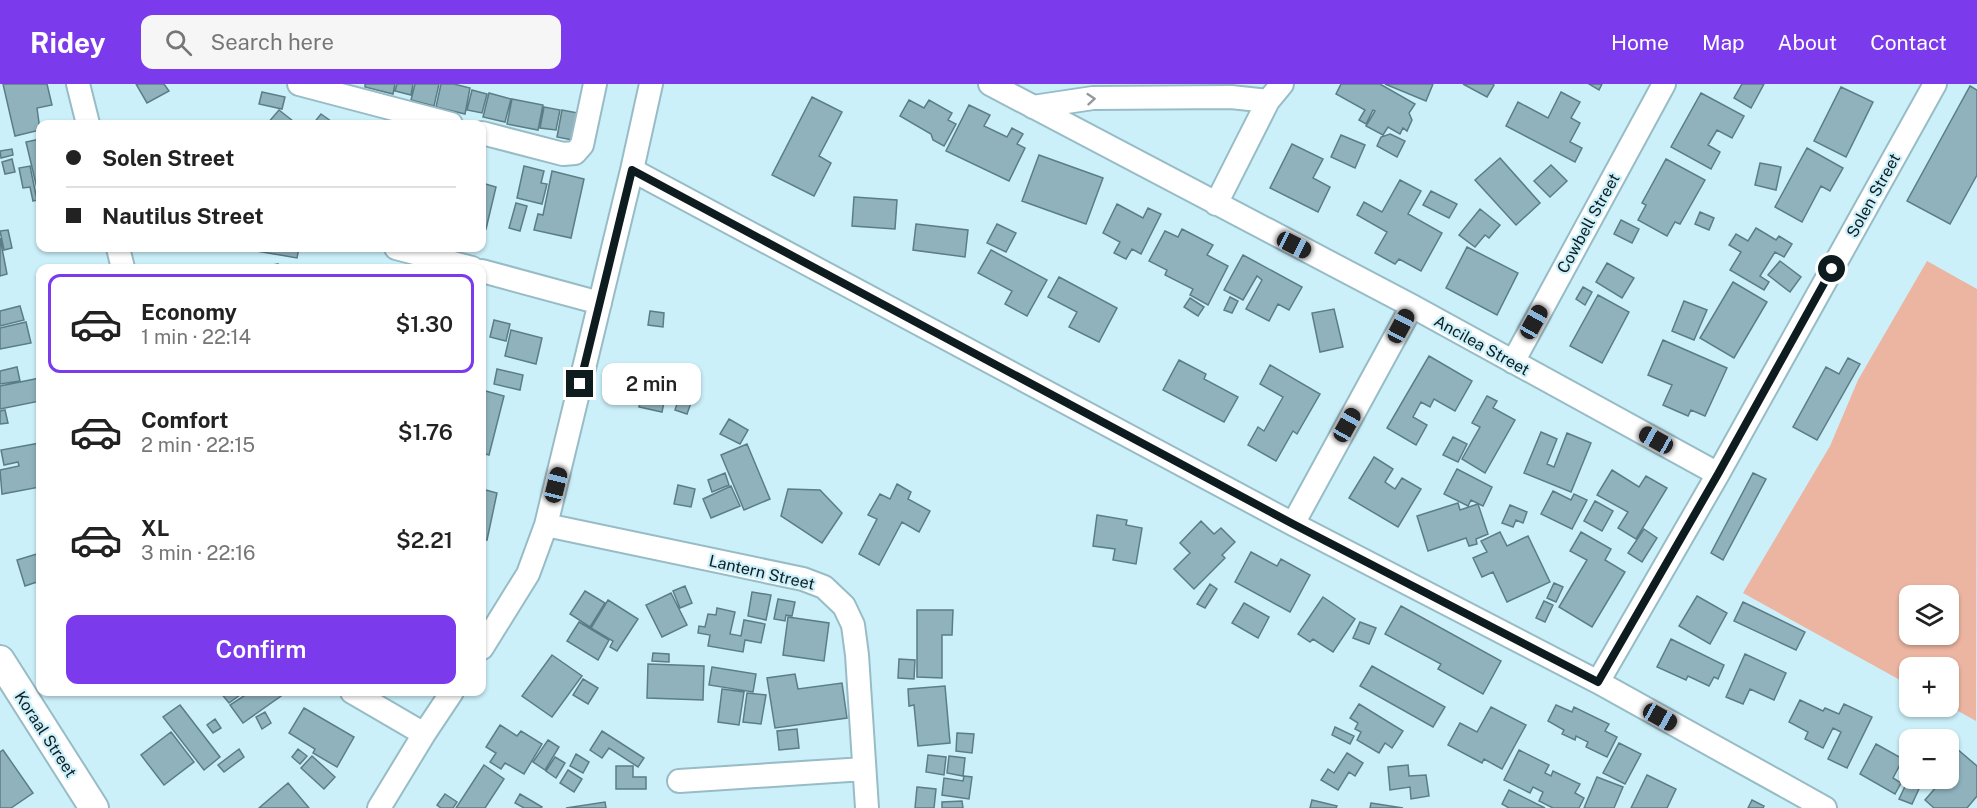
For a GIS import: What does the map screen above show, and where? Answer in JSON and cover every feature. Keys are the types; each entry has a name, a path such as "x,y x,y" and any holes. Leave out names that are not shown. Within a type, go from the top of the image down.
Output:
{"street":[{"path":"78,84 87,120"},
{"path":"299,84 436,120"},
{"path":"486,134 563,154 575,153 582,145 595,84"},
{"path":"486,642 528,574 546,525 651,84"},
{"name":"Ancilea Street","path":"990,84 1412,306 1718,474"},
{"name":"Cowbell Street","path":"1513,362 1664,84"},
{"name":"Solen Street","path":"1598,682 1718,474 1935,84"},
{"path":"1033,107 1093,98 1231,97 1275,93"},
{"path":"1216,204 1275,93"},
{"path":"632,170 1293,524 1598,682 1825,808"},
{"path":"411,252 457,264"},
{"path":"486,272 600,303"},
{"path":"1293,524 1412,306"},
{"name":"Lantern Street","path":"546,525 803,579 824,587 844,606 853,626 867,808"},
{"name":"Koraal Street","path":"0,660 94,808"},
{"path":"359,696 424,734"},
{"path":"379,808 449,696"},
{"path":"679,781 864,769"}],"shaded area":[{"path":"1927,261 1977,289 1976,721 1959,712 1959,657 1899,657 1899,679 1743,593 1830,446 1858,380"}],"building":[{"path":"3,84 47,84 52,105 37,108 39,120 36,120 36,131 15,136"},
{"path":"136,84 164,84 169,91 147,103"},
{"path":"365,84 395,84 393,94 365,87"},
{"path":"397,84 413,84 411,95 395,91"},
{"path":"415,84 439,84 434,106 411,100"},
{"path":"441,84 470,88 465,114 436,107"},
{"path":"1341,84 1380,84 1415,104 1409,113 1412,120 1407,131 1403,128 1400,134 1388,127 1383,135 1366,126 1375,111 1373,110 1366,124 1359,120 1365,110 1336,94"},
{"path":"1385,84 1433,84 1426,101"},
{"path":"1463,84 1493,84 1494,85 1487,97"},
{"path":"1589,84 1602,84 1599,90"},
{"path":"1742,84 1764,84 1751,108 1734,98"},
{"path":"1970,86 1977,90 1977,175 1950,224 1907,201"},
{"path":"1841,87 1873,102 1846,157 1814,141"},
{"path":"472,90 487,94 482,113 467,110"},
{"path":"262,92 285,97 282,109 259,104"},
{"path":"1561,92 1580,102 1571,118 1580,123 1570,142 1582,148 1575,162 1506,126 1518,102 1548,118"},
{"path":"489,93 511,99 505,122 483,117"},
{"path":"1701,93 1744,116 1732,138 1717,130 1708,145 1720,152 1711,169 1671,147"},
{"path":"812,97 842,112 819,156 831,163 814,196 772,175"},
{"path":"512,99 543,105 538,130 507,124"},
{"path":"909,100 924,108 929,100 952,113 948,120 956,124 944,146 933,140 931,134 900,116"},
{"path":"969,105 990,115 984,126 1007,137 1012,128 1023,134 1017,144 1025,148 1009,181 946,151"},
{"path":"544,107 560,110 556,130 540,128"},
{"path":"279,110 292,120 270,120"},
{"path":"562,110 583,114 578,141 557,137"},
{"path":"321,114 329,120 316,120"},
{"path":"1390,134 1405,141 1397,157 1377,146 1381,137"},
{"path":"1341,135 1365,145 1355,168 1331,157"},
{"path":"36,140 36,184 26,142"},
{"path":"1292,144 1323,159 1313,178 1330,187 1318,212 1270,188"},
{"path":"1807,148 1843,168 1830,191 1821,186 1802,222 1775,207"},
{"path":"12,149 13,155 1,158 0,151"},
{"path":"1039,155 1103,178 1086,224 1022,201"},
{"path":"1500,158 1540,203 1516,225 1475,180"},
{"path":"12,159 15,172 5,174 2,162"},
{"path":"1666,159 1705,180 1680,224 1675,222 1667,236 1638,220 1646,205 1642,203"},
{"path":"1760,163 1781,167 1776,190 1755,185"},
{"path":"1551,165 1567,181 1550,197 1534,181"},
{"path":"30,166 36,200 33,201 30,187 23,188 19,168"},
{"path":"524,166 544,171 541,183 547,184 542,204 517,198"},
{"path":"552,171 584,179 571,238 534,230 538,214 543,215"},
{"path":"1400,180 1421,191 1408,214 1442,233 1421,271 1399,259 1395,264 1375,253 1387,232 1357,215 1364,202 1382,212"},
{"path":"486,184 496,187 486,229"},
{"path":"1431,191 1457,204 1449,218 1423,205"},
{"path":"854,197 897,200 895,229 852,226"},
{"path":"516,203 527,206 520,231 509,228"},
{"path":"1117,204 1143,218 1148,208 1161,214 1141,254 1132,249 1126,259 1114,253 1120,242 1103,233"},
{"path":"1480,209 1500,225 1489,238 1485,235 1475,247 1459,235"},
{"path":"1700,212 1714,218 1709,230 1695,224"},
{"path":"1621,220 1639,229 1632,243 1614,234"},
{"path":"916,224 968,230 965,257 913,250"},
{"path":"997,224 1016,233 1006,252 987,243"},
{"path":"1756,228 1776,240 1779,236 1792,244 1784,257 1775,252 1760,276 1769,282 1764,290 1730,270 1741,252 1729,245 1736,234 1748,241"},
{"path":"1182,229 1213,245 1207,255 1228,266 1208,305 1190,295 1193,289 1165,275 1167,270 1149,261 1165,231 1178,237"},
{"path":"8,230 12,248 4,250 0,231"},
{"path":"0,238 7,274 0,276"},
{"path":"1467,247 1518,273 1497,315 1446,288"},
{"path":"991,250 1047,280 1027,316 1005,304 1012,291 978,273"},
{"path":"263,252 298,252 297,258"},
{"path":"1243,255 1302,287 1289,310 1278,304 1269,321 1246,309 1262,280 1257,276 1243,300 1224,290"},
{"path":"1780,261 1801,277 1790,292 1768,275"},
{"path":"1607,263 1634,278 1622,298 1596,282"},
{"path":"1059,277 1117,308 1099,342 1069,327 1077,312 1048,297"},
{"path":"1733,282 1767,302 1734,358 1700,338"},
{"path":"1583,287 1592,292 1585,305 1576,299"},
{"path":"1598,295 1629,312 1602,363 1570,346"},
{"path":"1230,297 1238,301 1232,313 1224,310"},
{"path":"1190,298 1204,307 1198,316 1184,307"},
{"path":"1684,301 1707,310 1694,340 1672,331"},
{"path":"20,306 24,320 0,326 0,311"},
{"path":"1334,309 1343,347 1320,352 1312,313"},
{"path":"650,311 664,313 663,327 648,325"},
{"path":"494,320 510,324 506,341 490,337"},
{"path":"26,322 31,343 0,349 0,328"},
{"path":"511,330 542,338 536,364 505,356"},
{"path":"1663,340 1727,368 1705,416 1691,410 1688,416 1663,405 1672,385 1648,375"},
{"path":"1429,356 1472,381 1455,411 1434,399 1430,407 1421,402 1413,417 1427,425 1416,445 1387,428"},
{"path":"1848,358 1860,364 1817,440 1793,427 1826,367 1839,374"},
{"path":"1179,360 1206,374 1204,379 1238,397 1224,422 1163,390"},
{"path":"1270,365 1320,394 1297,434 1293,431 1276,461 1248,445 1258,427 1264,431 1283,397 1260,384"},
{"path":"17,367 20,381 0,384 0,371"},
{"path":"648,368 670,373 662,412 639,407"},
{"path":"497,369 523,375 520,390 494,384"},
{"path":"36,379 36,402 0,409 0,386"},
{"path":"486,391 504,396 489,455 486,454"},
{"path":"680,395 692,400 687,414 675,410"},
{"path":"1487,396 1497,401 1493,408 1515,420 1485,473 1462,459 1480,427 1472,423"},
{"path":"5,410 8,423 0,424 0,411"},
{"path":"729,419 748,430 740,444 720,434"},
{"path":"1541,432 1557,439 1547,464 1554,467 1567,433 1591,443 1571,492 1524,473"},
{"path":"1453,437 1467,444 1458,462 1443,455"},
{"path":"36,444 36,488 2,494 0,470 19,466 18,462 4,465 1,450"},
{"path":"747,444 770,499 744,510 721,455"},
{"path":"1374,457 1393,469 1385,482 1395,489 1402,478 1421,489 1398,527 1349,498"},
{"path":"1457,469 1492,487 1483,506 1471,500 1468,506 1444,494"},
{"path":"1612,470 1639,487 1646,476 1667,488 1636,539 1618,528 1628,512 1597,495"},
{"path":"725,473 729,485 712,492 708,480"},
{"path":"1753,473 1766,479 1723,560 1711,553"},
{"path":"897,484 911,492 908,499 930,511 919,532 902,522 879,565 859,554 877,519 868,515 880,494 890,499"},
{"path":"678,485 695,489 691,507 674,504"},
{"path":"731,486 740,506 711,518 703,499"},
{"path":"788,489 820,490 842,513 822,543 781,516"},
{"path":"486,490 497,493 486,540"},
{"path":"1553,491 1571,500 1574,494 1587,500 1572,529 1541,514"},
{"path":"1595,501 1613,511 1602,531 1584,521"},
{"path":"1458,503 1460,510 1478,504 1488,534 1476,539 1477,544 1469,546 1466,538 1428,551 1417,516"},
{"path":"1510,505 1527,512 1523,523 1516,520 1513,527 1502,523"},
{"path":"1097,515 1127,520 1126,525 1142,528 1136,564 1113,560 1115,549 1093,546"},
{"path":"1201,521 1214,534 1221,528 1235,542 1222,555 1225,558 1194,589 1174,569 1190,553 1180,543"},
{"path":"1644,529 1657,538 1642,562 1628,553"},
{"path":"1500,532 1507,546 1528,536 1550,582 1507,602 1493,572 1482,577 1473,558 1487,552 1481,541"},
{"path":"1581,532 1611,549 1605,560 1625,572 1592,627 1559,607 1587,560 1570,551"},
{"path":"1251,552 1277,566 1281,559 1310,575 1290,612 1235,582"},
{"path":"36,554 36,582 25,586 17,560"},
{"path":"1554,583 1563,587 1556,602 1547,598"},
{"path":"1210,584 1217,589 1205,608 1197,604"},
{"path":"685,586 692,603 680,608 673,591"},
{"path":"585,591 605,603 590,627 570,614"},
{"path":"752,592 771,595 766,620 748,616"},
{"path":"671,593 687,625 662,637 646,605"},
{"path":"1697,596 1727,613 1710,644 1679,626"},
{"path":"1323,597 1355,619 1333,652 1313,639 1310,642 1298,634"},
{"path":"778,599 795,602 792,616 786,615 785,621 774,619"},
{"path":"608,600 638,619 617,651 610,647 613,641 591,628"},
{"path":"1544,601 1553,605 1545,622 1536,618"},
{"path":"1743,602 1805,632 1796,650 1734,621"},
{"path":"1244,603 1269,617 1258,638 1232,623"},
{"path":"1401,606 1501,661 1483,694 1438,669 1441,664 1385,634"},
{"path":"717,608 735,612 730,634 741,636 744,620 765,624 761,643 745,640 743,652 708,646 710,635 698,633 699,626 705,627 708,614 716,615"},
{"path":"917,610 953,610 952,635 942,635 942,678 917,677"},
{"path":"788,617 829,623 824,661 783,655"},
{"path":"579,622 609,640 598,660 567,641"},
{"path":"1360,622 1376,628 1369,644 1353,638"},
{"path":"1671,639 1724,665 1718,679 1714,677 1709,686 1688,676 1686,680 1657,667"},
{"path":"653,653 669,654 669,662 652,661"},
{"path":"1745,654 1786,673 1774,700 1750,689 1743,704 1726,697"},
{"path":"552,655 582,676 552,717 522,696"},
{"path":"899,659 915,660 914,679 898,678"},
{"path":"648,664 704,666 703,700 647,698"},
{"path":"1372,666 1445,707 1433,727 1360,686"},
{"path":"712,667 756,674 753,692 709,685"},
{"path":"795,674 798,689 842,683 847,718 775,728 767,678"},
{"path":"583,679 598,688 588,704 573,695"},
{"path":"945,686 950,743 918,746 914,705 909,706 908,689"},
{"path":"722,689 744,692 739,725 718,722"},
{"path":"747,693 766,695 761,724 743,722"},
{"path":"223,696 239,696 229,703"},
{"path":"244,696 281,696 243,723 230,705"},
{"path":"1800,700 1823,711 1825,708 1839,714 1844,704 1872,717 1847,768 1828,759 1841,732 1833,728 1823,748 1805,739 1808,732 1789,722"},
{"path":"1359,704 1403,731 1392,748 1385,743 1379,753 1357,740 1361,732 1355,729 1358,723 1350,718"},
{"path":"180,705 220,757 204,770 163,717"},
{"path":"1556,705 1572,712 1574,707 1609,724 1605,731 1617,737 1607,757 1586,747 1588,742 1576,736 1575,740 1562,734 1564,730 1548,721"},
{"path":"1491,707 1526,725 1502,769 1484,759 1482,763 1448,745 1460,723 1477,732"},
{"path":"304,708 354,737 337,767 313,753 315,749 289,733"},
{"path":"265,712 271,723 262,729 256,717"},
{"path":"215,719 221,728 213,733 207,725"},
{"path":"500,725 517,736 521,731 542,744 524,774 505,763 501,769 490,762 496,753 486,747"},
{"path":"1335,727 1354,736 1350,744 1332,735"},
{"path":"797,729 799,748 779,750 777,731"},
{"path":"602,731 644,758 638,767 609,748 602,758 590,750"},
{"path":"171,732 194,762 164,785 141,755"},
{"path":"957,733 974,734 972,753 956,751"},
{"path":"548,740 559,747 545,770 533,762"},
{"path":"1619,743 1641,754 1625,784 1603,773"},
{"path":"1876,744 1899,757 1899,767 1893,778 1899,782 1895,794 1860,774"},
{"path":"239,749 244,757 224,772 218,765"},
{"path":"298,749 307,756 300,764 292,757"},
{"path":"3,750 33,793 11,808 0,808 0,752"},
{"path":"1519,750 1549,765 1545,773 1551,776 1553,771 1580,784 1575,793 1584,798 1579,808 1553,808 1539,801 1543,792 1533,787 1530,793 1504,780"},
{"path":"1959,751 1977,766 1977,796 1967,808 1934,808 1925,800 1934,789 1959,789"},
{"path":"1347,753 1363,763 1355,776 1349,772 1338,790 1321,780 1328,769 1334,773"},
{"path":"576,754 589,762 583,773 570,766"},
{"path":"928,755 946,757 944,775 926,772"},
{"path":"312,756 335,777 324,789 301,768"},
{"path":"949,756 965,758 963,776 947,773"},
{"path":"555,757 565,763 556,778 546,771"},
{"path":"484,765 504,779 485,808 456,808"},
{"path":"1408,765 1409,776 1426,775 1429,796 1411,799 1410,787 1390,790 1388,767"},
{"path":"616,766 633,766 633,777 646,777 646,789 616,789"},
{"path":"568,770 582,779 574,792 560,783"},
{"path":"1647,775 1676,789 1667,808 1631,808"},
{"path":"964,776 972,777 969,799 942,795 944,778 963,781"},
{"path":"1597,777 1623,787 1614,808 1584,808"},
{"path":"288,783 309,808 259,808"},
{"path":"917,787 936,789 934,808 915,808"},
{"path":"1904,789 1919,789 1912,804 1899,799"},
{"path":"1509,790 1545,808 1509,808 1502,804"},
{"path":"445,794 457,802 453,808 441,808 437,805"},
{"path":"520,794 542,807 524,808 515,803"},
{"path":"1312,800 1337,806 1336,808 1310,808"},
{"path":"1752,800 1764,806 1763,808 1748,808"},
{"path":"962,801 963,808 942,808 942,802"},
{"path":"605,802 606,808 566,808"},
{"path":"1371,803 1403,808 1370,808"}],"route":[{"path":"580,384 632,170 1293,524 1598,682 1718,474 1832,269"}]}
